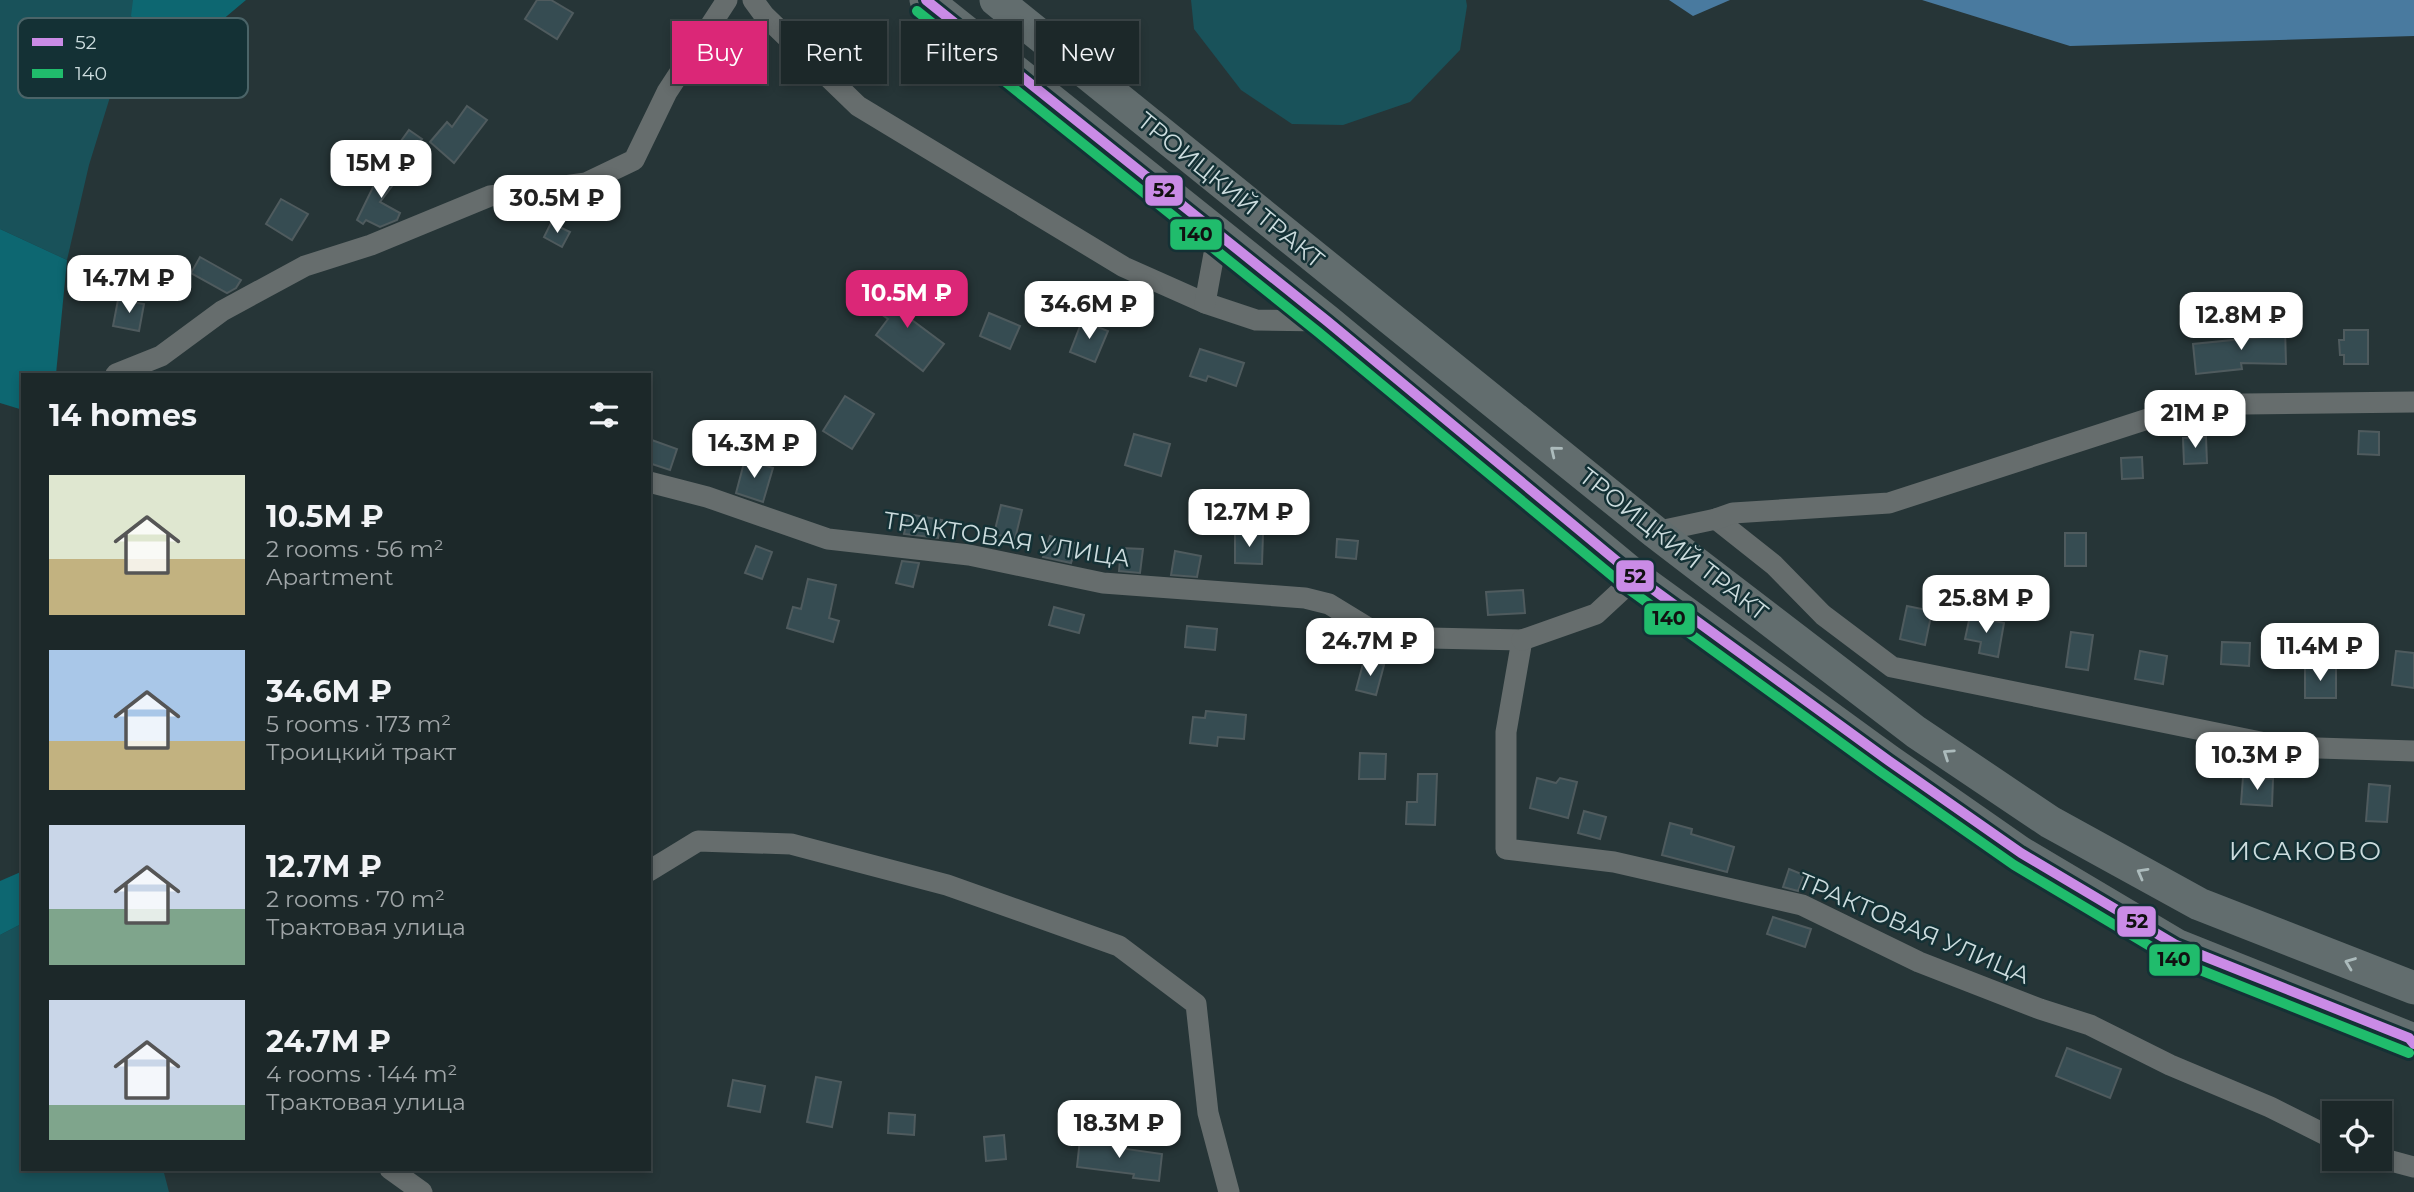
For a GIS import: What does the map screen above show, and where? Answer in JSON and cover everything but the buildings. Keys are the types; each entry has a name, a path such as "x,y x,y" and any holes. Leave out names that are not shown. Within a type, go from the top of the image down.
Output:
{"main road":[{"name":"ТРОИЦКИЙ ТРАКТ","path":"926,0 1218,232 1636,577 1889,761 2021,853 2176,945 2412,1041"},
{"name":"ТРОИЦКИЙ ТРАКТ","path":"996,0 1655,532 1916,732 2050,822 2199,904 2414,988"}],"street":[{"path":"118,373 161,356 222,311 305,266 371,245 490,196 586,183 634,160 667,92 727,0"},
{"path":"753,0 764,15 858,106 1124,267 1205,303 1256,320 1327,321"},
{"path":"1205,303 1218,232"},
{"path":"1655,532 1716,520 1733,513 1889,503 2160,415 2244,404 2414,402"},
{"name":"ТРАКТОВАЯ УЛИЦА","path":"651,483 707,497 828,539 969,555 1103,583 1305,598 1329,604 1383,636 1522,640 1506,732 1506,849 1614,862 1802,905 1919,962 2040,1009 2090,1025 2170,1065 2322,1134"},
{"path":"1716,520 1774,565 1823,615 1892,667 2285,747 2414,751"},
{"path":"1522,640 1596,614 1636,577"},
{"path":"651,870 698,841 791,845 947,885 1119,946 1196,1004 1208,1113 1229,1192"},
{"path":"2392,1161 2414,1167"},
{"path":"393,1171 422,1192"}],"shaded area":[{"path":"0,0 140,0 134,18 18,18 18,98 110,98 89,165 67,260 0,229"},
{"path":"133,0 246,0 225,18 131,16"},
{"path":"1191,0 1466,0 1467,6 1460,50 1410,102 1343,125 1292,124 1241,90 1194,29"},
{"path":"1669,0 1730,0 1693,16"},
{"path":"1922,0 2414,0 2414,36 2070,46"},
{"path":"0,229 67,260 56,373 21,373 21,409 0,403"},
{"path":"21,872 21,924 0,935 0,881"},
{"path":"21,924 21,1171 164,1171 169,1192 0,1192 0,935"}],"transit line":[{"name":"52","path":"926,0 1327,321 1636,577 1889,761 2021,853 2176,945 2409,1038 2414,1044"},
{"name":"140","path":"917,11 1318,332 1627,588 2014,865 2170,958 2409,1053"}],"district":[{"name":"ИСАКОВО","path":"2306,851"}]}
